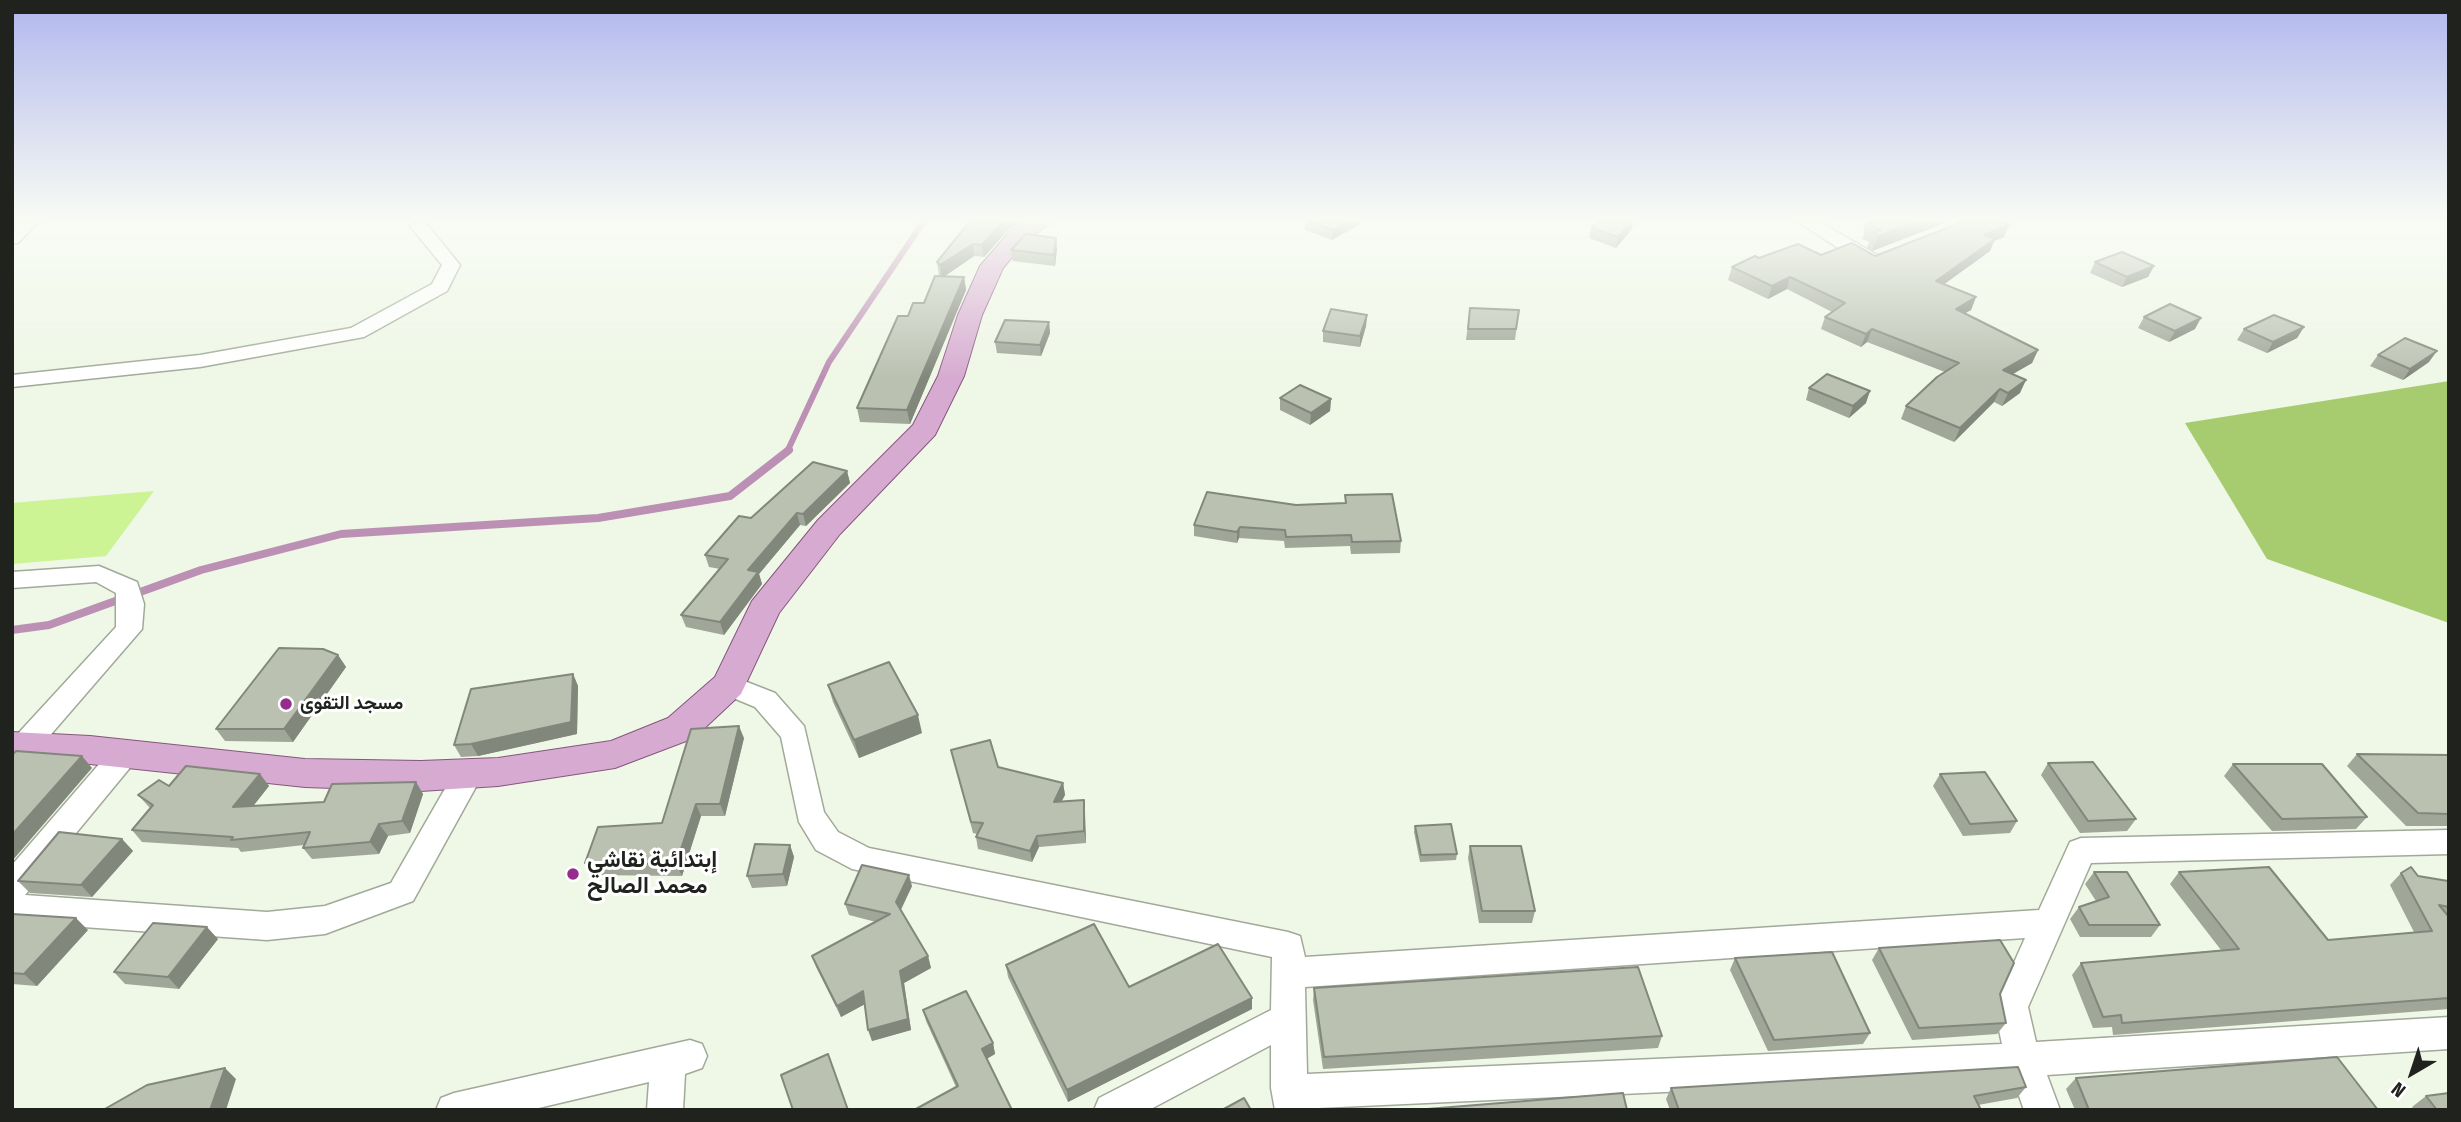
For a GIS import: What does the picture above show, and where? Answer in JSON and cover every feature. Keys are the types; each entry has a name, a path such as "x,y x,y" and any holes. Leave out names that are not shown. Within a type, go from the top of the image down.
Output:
{"main road":[{"path":"18,746 90,750 123,756 305,773 468,774 558,764 644,745 681,728 729,685 764,609 829,527 925,429 951,376 970,315 989,273"}],"street":[{"path":"12,381 200,361 357,333 440,287 447,273"},
{"path":"12,580 99,574 128,587 131,604 129,629 18,746"},
{"path":"729,685 765,700 794,733 810,814 827,841 863,860 1288,946 1292,1101 2449,1033"},
{"path":"12,888 123,756"},
{"path":"12,908 267,926 325,920 402,892 468,774"},
{"path":"2042,1110 2023,1059 2011,1007 2081,851 2449,842"},
{"path":"1288,973 2049,923"},
{"path":"1112,1110 1289,1018"},
{"path":"454,1110 679,1058 665,1110"}],"green space":[{"path":"2449,381 2449,623 2267,559 2185,423"},
{"path":"154,491 106,556 12,564 12,503"}],"building":[{"path":"1745,273 1947,273 1936,281 1976,297 1956,309 2038,350 2003,370 2026,380 2008,393 2000,389 1960,428 1906,406 1937,377 1959,363 1872,329 1866,334 1825,317 1845,303 1790,277 1772,286"},
{"path":"935,276 964,277 907,410 857,408 898,316 908,316 913,303 924,303"},
{"path":"2170,304 2201,318 2175,331 2144,317"},
{"path":"1470,308 1519,310 1516,329 1468,329"},
{"path":"1331,309 1367,315 1360,336 1323,331"},
{"path":"2274,315 2304,327 2273,342 2244,329"},
{"path":"1005,320 1049,322 1040,345 995,342"},
{"path":"2405,338 2437,351 2410,369 2378,355"},
{"path":"1827,374 1870,391 1853,406 1809,388"},
{"path":"1300,385 1331,399 1311,413 1280,398"},
{"path":"813,462 847,471 803,514 797,513 748,570 758,572 720,622 681,615 728,559 705,555 739,516 751,518"},
{"path":"1207,492 1296,505 1346,503 1345,495 1392,494 1401,541 1352,542 1351,535 1286,537 1285,530 1240,527 1237,532 1194,525"},
{"name":"مسجد التقوى","path":"279,648 323,649 338,655 284,729 216,729"},
{"path":"889,662 918,715 854,740 828,685"},
{"path":"573,674 571,722 471,744 454,745 471,689"},
{"path":"739,726 720,804 696,804 676,864 585,863 598,827 662,823 691,729"},
{"path":"990,740 998,767 1063,783 1054,802 1084,800 1084,831 1037,836 1030,851 976,837 983,823 971,822 951,750"},
{"path":"16,751 82,756 12,835 12,755"},
{"path":"2357,754 2449,755 2449,814 2418,813"},
{"path":"2093,762 2136,819 2088,821 2048,763"},
{"path":"2233,764 2322,764 2367,817 2282,819"},
{"path":"186,766 260,774 233,807 324,802 332,784 416,782 402,821 379,824 370,842 303,848 310,832 231,840 233,837 132,830 153,805 138,795 159,780 169,786"},
{"path":"1985,772 2017,821 1970,824 1940,774"},
{"path":"1451,824 1457,854 1421,855 1415,826"},
{"path":"59,832 122,839 81,885 18,881"},
{"path":"755,844 790,845 783,874 747,876"},
{"path":"1470,846 1521,846 1535,911 1482,911"},
{"path":"862,865 909,875 896,902 928,956 900,971 908,1019 868,1030 863,991 837,1006 812,956 890,914 845,904"},
{"path":"2269,867 2328,940 2432,931 2401,873 2411,867 2418,876 2448,881 2449,907 2439,905 2449,917 2449,998 2122,1023 2121,1015 2103,1017 2081,963 2239,949 2179,872"},
{"path":"2094,872 2127,872 2160,925 2089,925 2079,907 2109,897"},
{"path":"12,914 76,918 24,974 12,973"},
{"path":"153,923 207,927 168,977 114,972"},
{"path":"1094,924 1129,987 1218,944 1252,998 1067,1090 1006,965"},
{"path":"2000,940 2014,963 2000,994 2006,1023 1919,1028 1879,948"},
{"path":"1832,952 1870,1033 1774,1040 1735,958"},
{"path":"1638,967 1662,1036 1324,1057 1314,988"},
{"path":"966,991 993,1043 982,1049 1012,1110 914,1110 958,1086 923,1010"},
{"path":"828,1054 848,1110 793,1110 781,1075"},
{"path":"2337,1057 2378,1110 2089,1110 2076,1078"},
{"path":"2018,1067 2026,1087 1974,1096 1981,1110 1679,1110 1671,1088"},
{"path":"225,1068 210,1110 103,1110 147,1085"},
{"path":"1623,1093 1627,1110 1415,1110"},
{"path":"2449,1093 2449,1110 2437,1110 2426,1096"},
{"path":"1244,1098 1251,1110 1222,1110"}],"waterway":[{"path":"787,451 829,362 889,273"},
{"path":"12,630 49,625 201,570 341,534 598,518 730,496 787,451"}],"place":[{"name":"مسجد التقوى","path":"286,704"},
{"name":"إبتدائية نقاشي محمد الصالح","path":"573,874"}]}
